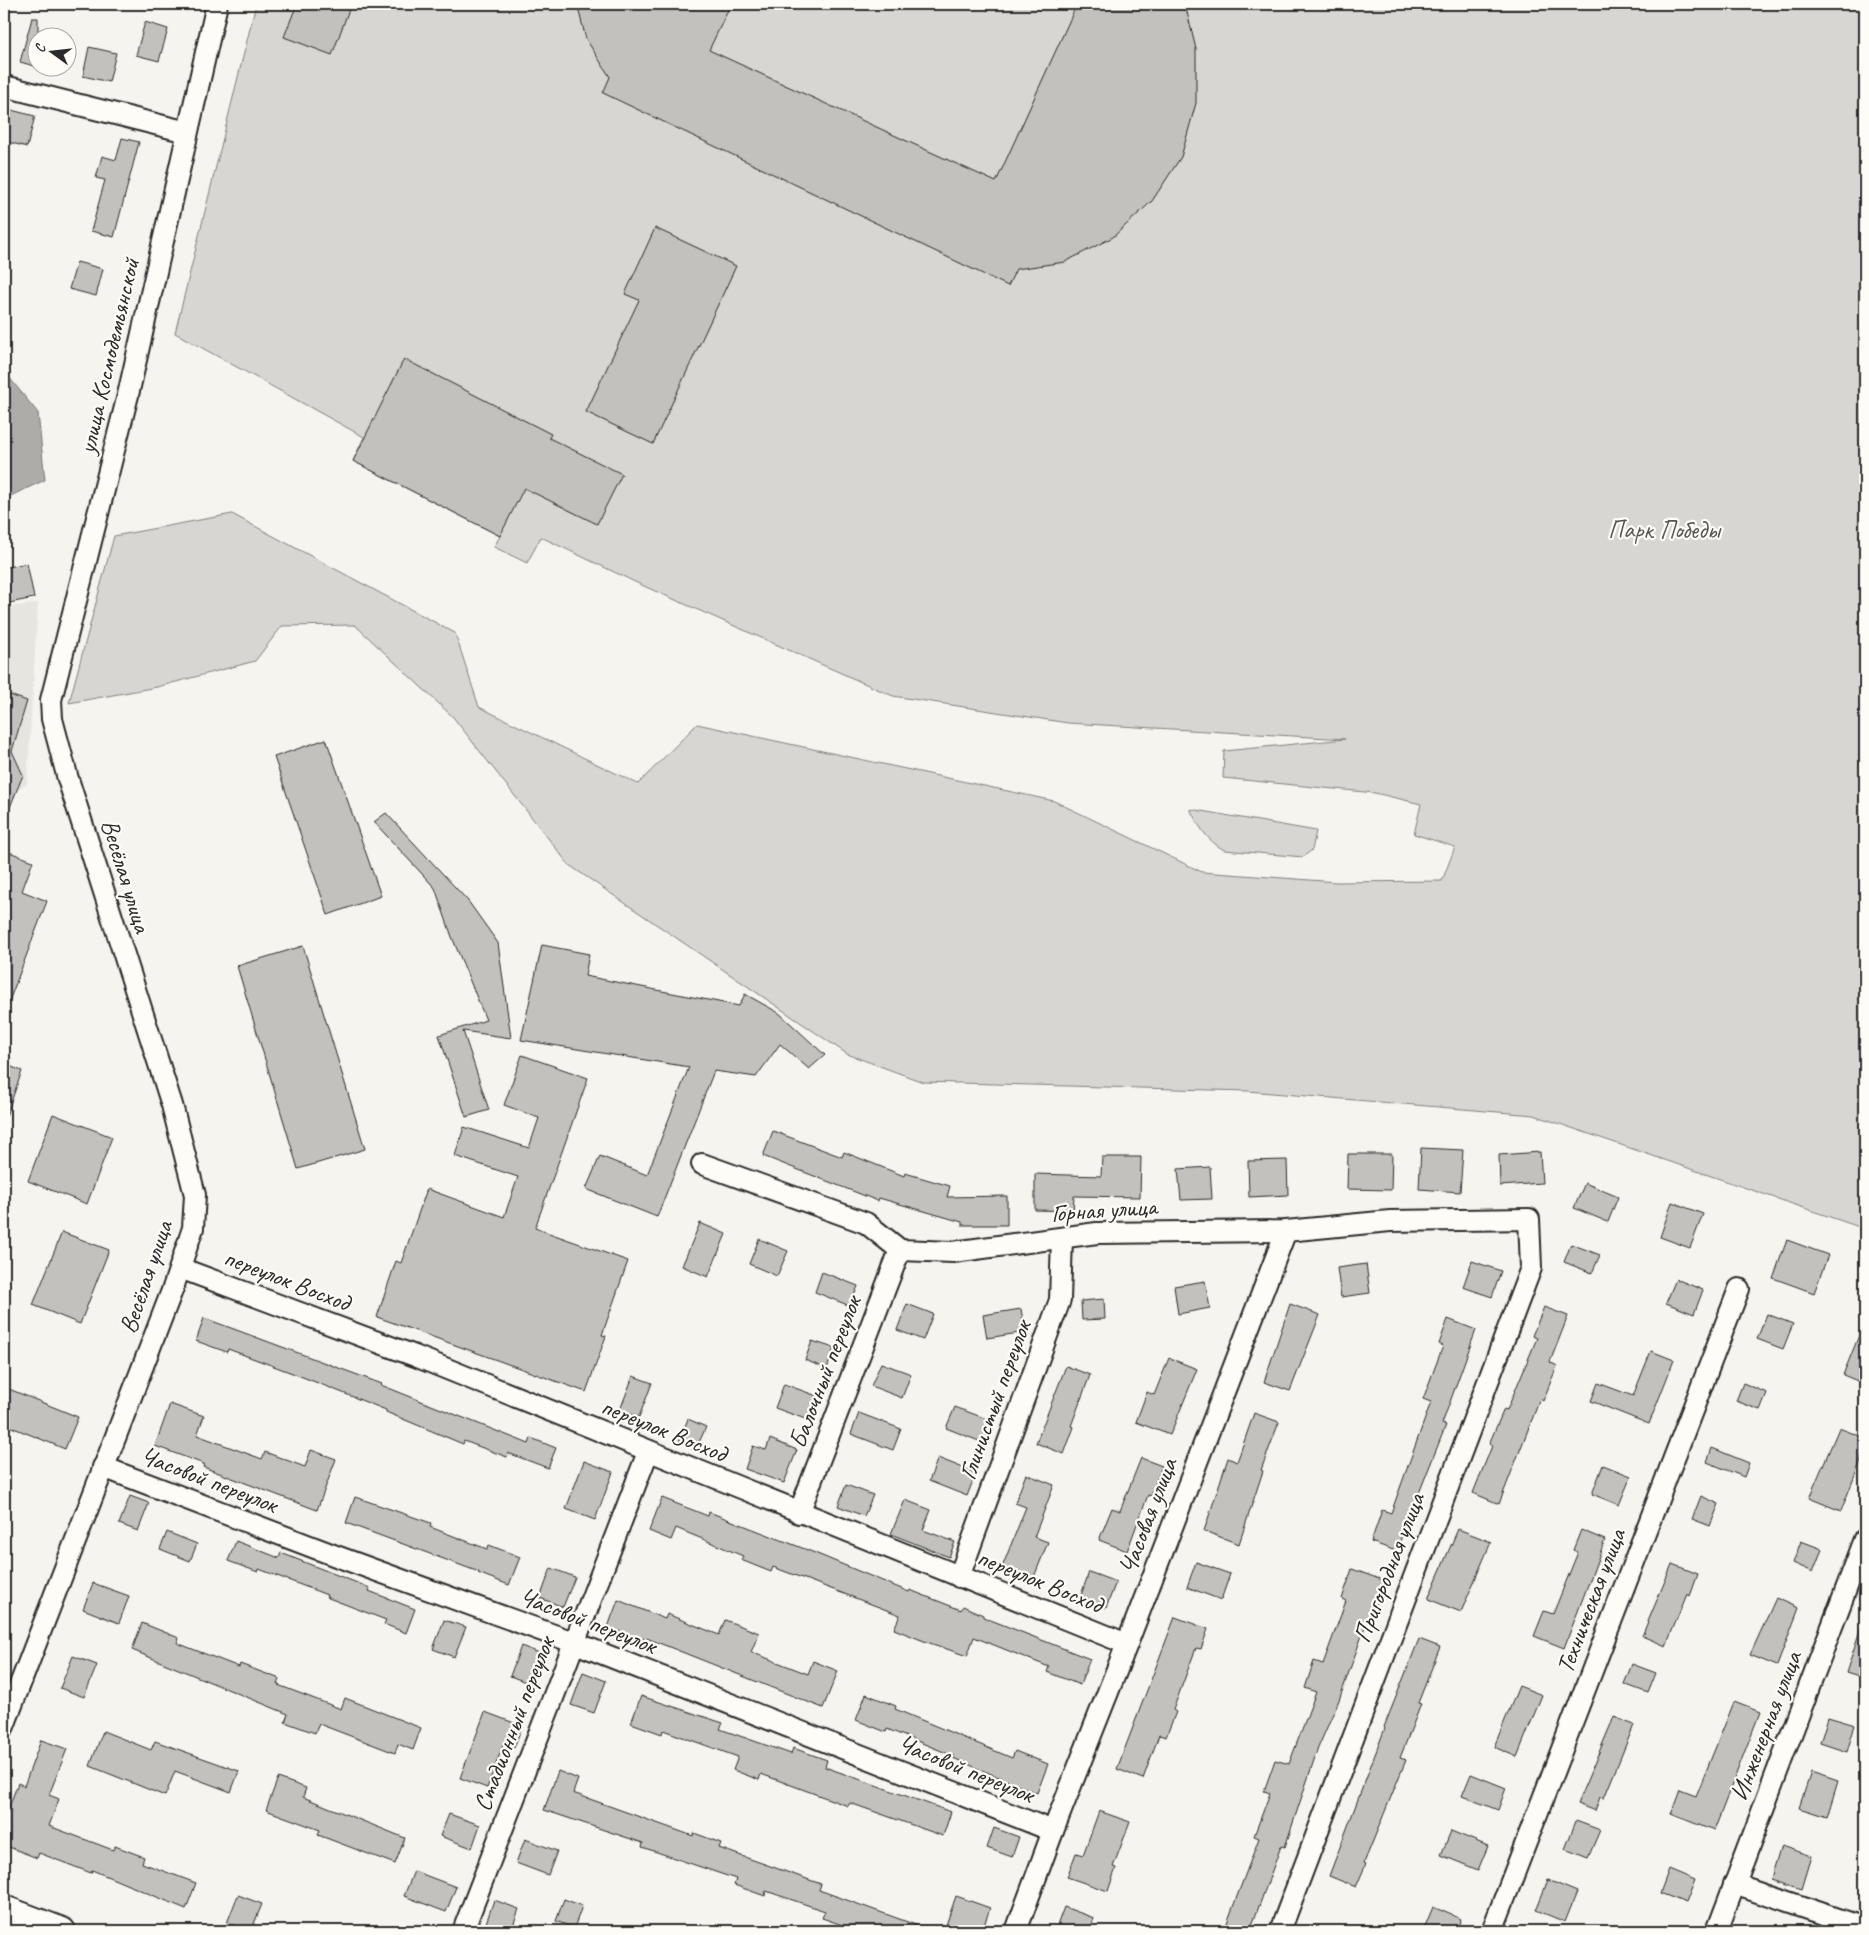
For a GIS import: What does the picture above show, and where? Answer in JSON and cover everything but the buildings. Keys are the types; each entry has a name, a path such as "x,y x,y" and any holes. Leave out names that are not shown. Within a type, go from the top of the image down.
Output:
{"main road":[{"path":"4,1909 62,1931"}],"street":[{"name":"улица Космодемьянской","path":"52,719 52,700 128,395 217,4"},
{"path":"4,86 187,132"},
{"name":"Весёлая улица","path":"4,1726 180,1268 193,1228 195,1195 172,1105 77,807 52,719"},
{"path":"702,1164 866,1223 900,1250"},
{"name":"Горная улица","path":"900,1250 953,1252 1097,1233 1286,1231 1390,1221 1529,1219"},
{"name":"Пригородная улица","path":"1280,1931 1531,1268 1529,1219"},
{"name":"Часовая улица","path":"1016,1931 1286,1231"},
{"name":"Глинистый переулок","path":"959,1576 1060,1300 1062,1238"},
{"name":"Балочный переулок","path":"799,1513 900,1250"},
{"name":"переулок Восход","path":"180,1268 416,1356 648,1452 1127,1644"},
{"name":"Техническая улица","path":"1492,1931 1739,1289"},
{"name":"Стадионный переулок","path":"463,1931 573,1642 648,1452"},
{"name":"Часовой переулок","path":"103,1467 336,1556 573,1642 1053,1831"},
{"name":"Инженерная улица","path":"1717,1931 1865,1539"},
{"path":"1734,1884 1865,1928"}],"shaded area":[{"path":"4,371 38,413 45,480 4,499"},
{"path":"38,603 27,784 4,797 4,608"}],"green space":[{"name":"Парк Победы","path":"256,4 1865,4 1865,1229 1534,1115 1248,1091 923,1082 847,1054 569,865 453,717 355,625 282,626 255,661 157,687 69,703 114,536 232,514 455,633 479,707 638,784 697,724 1054,801 1202,872 1337,882 1442,881 1455,847 1414,834 1421,804 1375,793 1223,778 1224,751 1345,739 1068,723 893,696 637,583 541,537 527,563 494,547 500,536 353,461 364,437 175,333"},
{"path":"1190,809 1316,831 1312,850 1303,857 1224,850 1208,837"}]}
